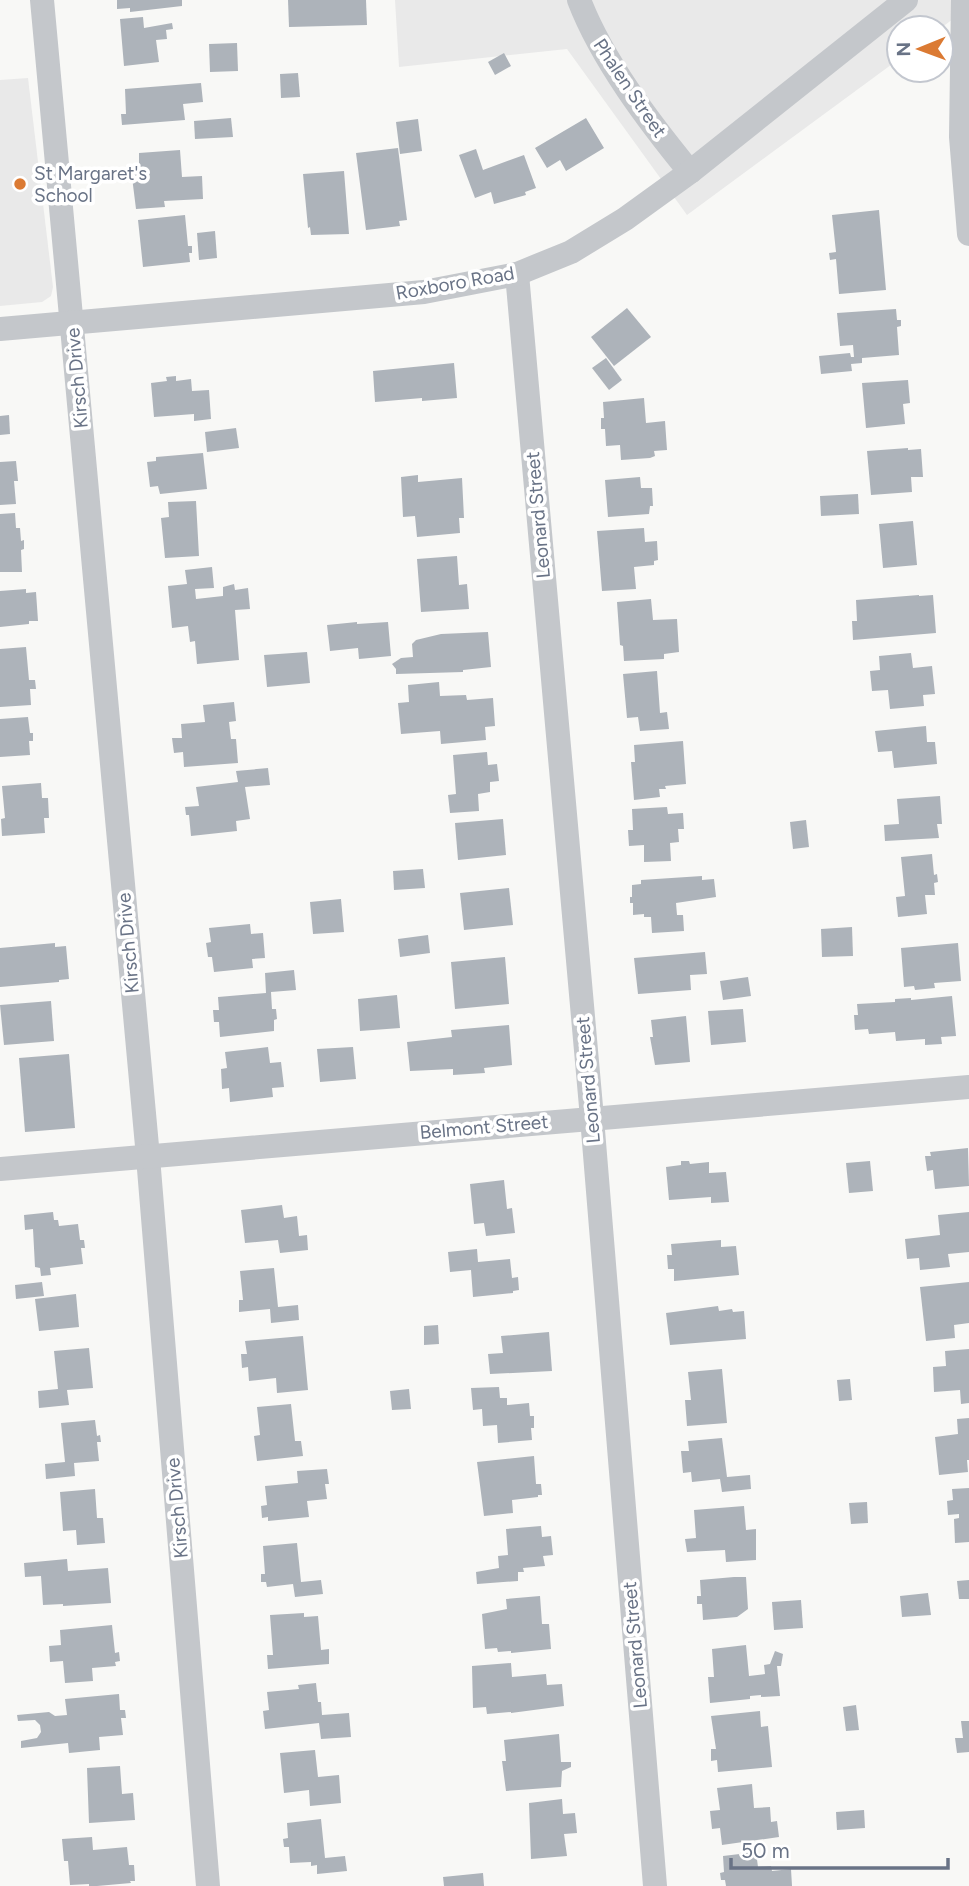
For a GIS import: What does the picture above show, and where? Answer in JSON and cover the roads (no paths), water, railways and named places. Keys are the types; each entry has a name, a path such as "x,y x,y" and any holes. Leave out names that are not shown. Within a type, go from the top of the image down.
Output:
{"street":[{"name":"Kirsch Drive","path":"42,0 148,1157 208,1886"},
{"name":"Phalen Street","path":"579,0 589,27 645,115 690,172"},
{"name":"Roxboro Road","path":"0,328 424,292 517,274 571,251 625,219 690,172 906,0"},
{"path":"962,0 961,137 969,234"},
{"name":"Leonard Street","path":"517,274 592,1118 655,1886"},
{"name":"Belmont Street","path":"0,1169 969,1087"}],"place":[{"name":"St Margaret's School","path":"20,184"}]}
